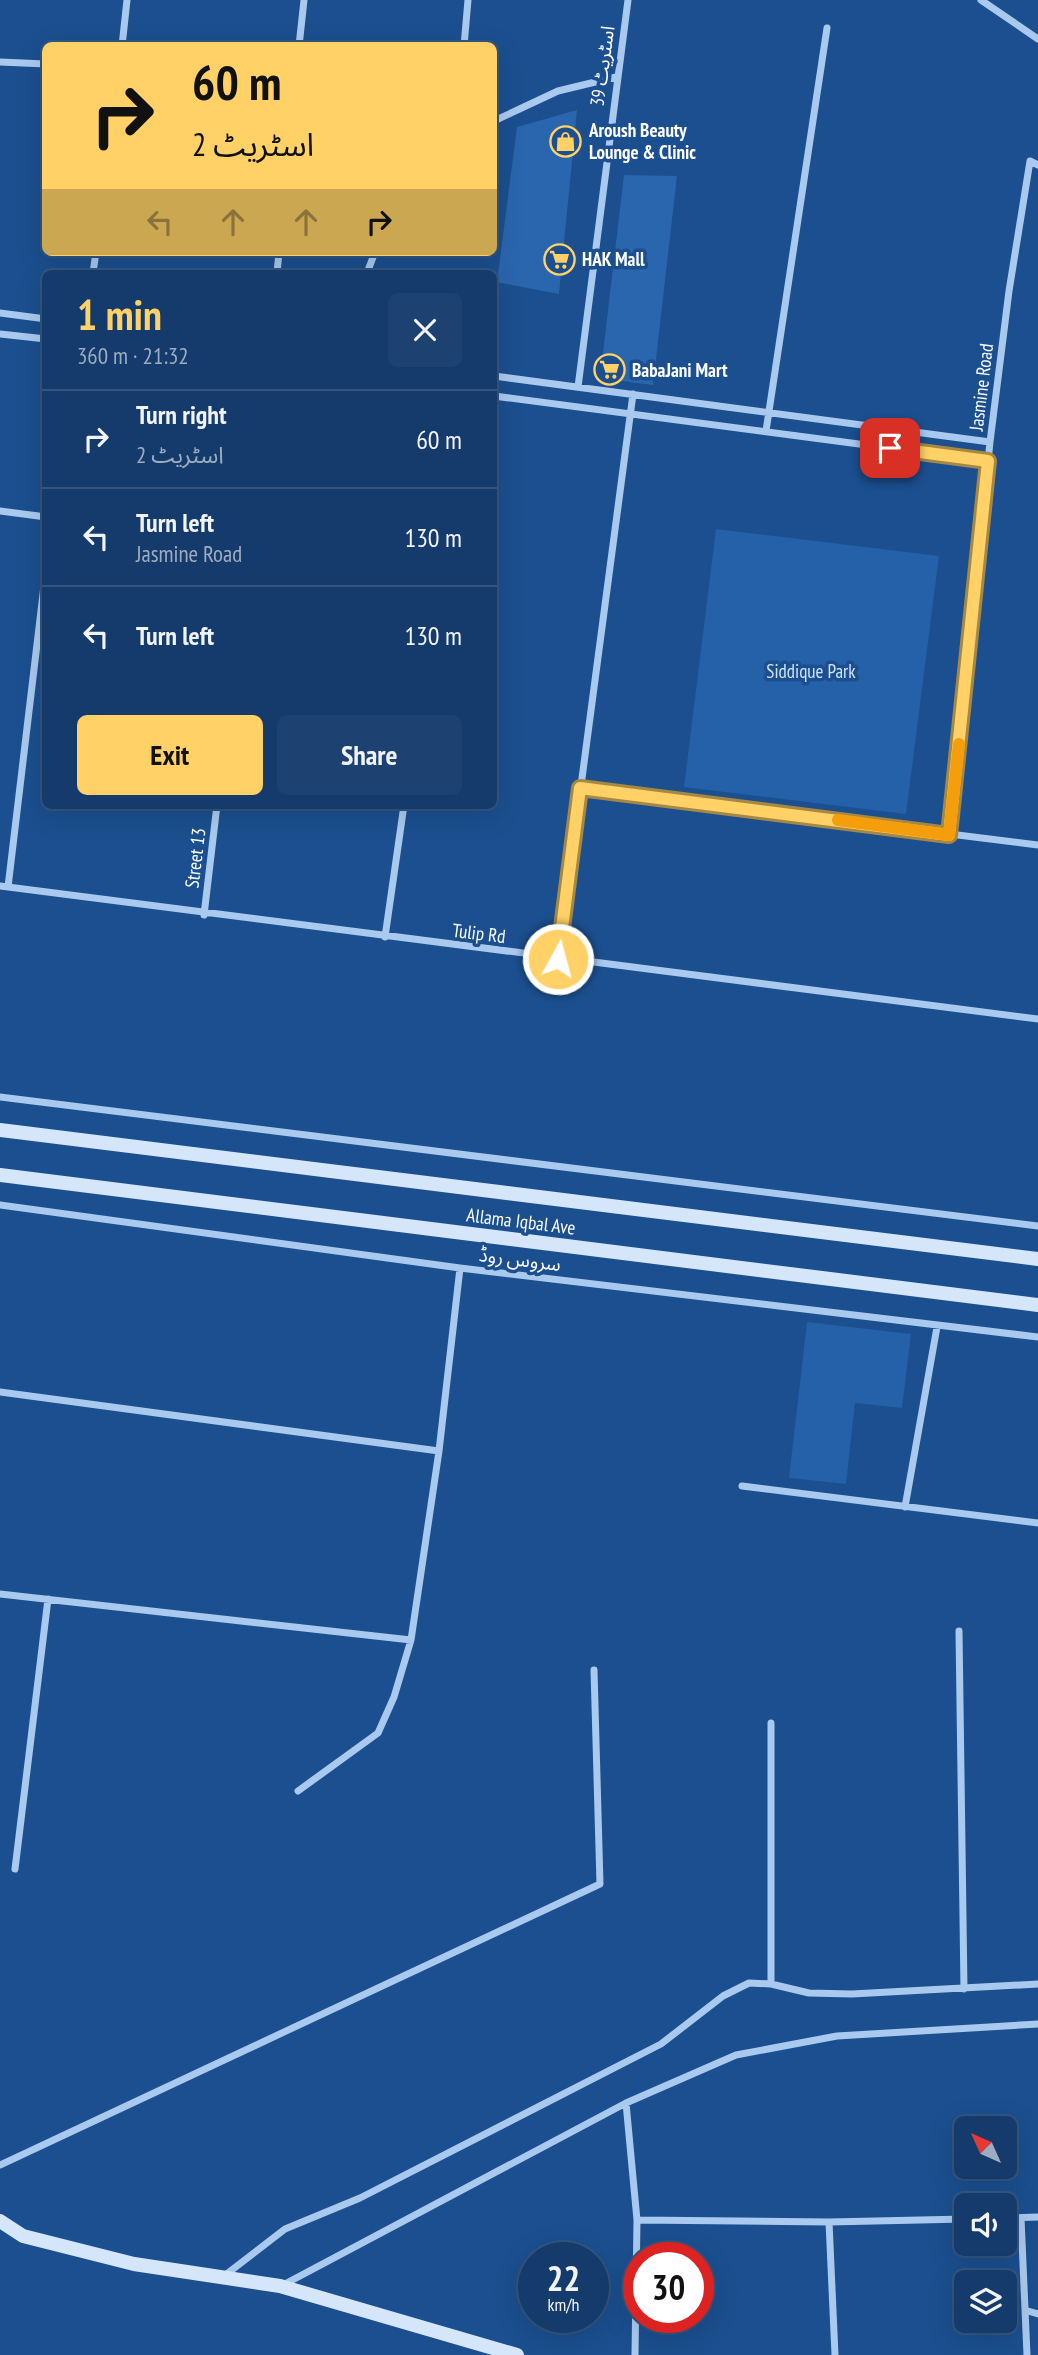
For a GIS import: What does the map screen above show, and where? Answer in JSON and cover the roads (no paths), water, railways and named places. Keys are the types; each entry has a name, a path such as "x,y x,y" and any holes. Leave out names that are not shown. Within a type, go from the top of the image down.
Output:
{"main road":[{"name":"Allama Iqbal Ave","path":"0,1130 1038,1259"},
{"name":"Allama Iqbal Ave","path":"0,1175 1038,1305"},
{"path":"0,2221 23,2236 135,2264 280,2286 517,2355"}],"street":[{"path":"122,42 127,0"},
{"path":"299,42 304,0"},
{"path":"464,42 468,0"},
{"name":"اسٹریٹ 39","path":"578,387 628,0"},
{"path":"981,0 1038,39"},
{"path":"766,431 827,28"},
{"path":"0,62 42,64"},
{"path":"497,120 558,91 616,77"},
{"name":"Jasmine Road","path":"949,835 990,442 1009,290 1030,161 1038,165"},
{"path":"0,313 42,318"},
{"path":"0,334 42,339"},
{"path":"497,376 990,442"},
{"path":"558,959 633,394"},
{"path":"497,396 988,461"},
{"path":"0,511 42,516"},
{"path":"4,887 42,599"},
{"path":"580,788 1038,845"},
{"name":"Street 13","path":"204,915 217,809"},
{"path":"385,937 403,809"},
{"name":"Tulip Rd","path":"4,887 204,915 1038,1019"},
{"path":"0,1097 1038,1226"},
{"name":"سروس روڈ","path":"0,1206 460,1268 937,1327 1038,1336"},
{"path":"298,1791 378,1733 394,1697 411,1640 439,1451 460,1268"},
{"path":"905,1507 937,1327"},
{"path":"0,1392 439,1451"},
{"path":"743,1486 1038,1523"},
{"path":"0,1594 411,1640"},
{"path":"15,1869 48,1599"},
{"path":"959,1632 964,1989"},
{"path":"0,2165 600,1884 594,1670"},
{"path":"771,1723 771,1984"},
{"path":"220,2278 285,2229 360,2198 661,2044 723,1996 749,1983 771,1984 809,1993 1038,1984"},
{"path":"280,2286 626,2103 736,2055 837,2036 1038,2024"},
{"path":"626,2103 637,2220 635,2355"},
{"path":"1017,2218 1038,2217"},
{"path":"1021,2218 1028,2311 1027,2355"},
{"path":"637,2220 829,2222 954,2219"},
{"path":"829,2222 835,2355"},
{"path":"1028,2311 1038,2314"}],"place":[{"name":"Aroush Beauty Lounge & Clinic","path":"566,141"},
{"name":"HAK Mall","path":"559,259"},
{"name":"BabaJani Mart","path":"609,370"}],"park label":[{"name":"Siddique Park","path":"811,671"}]}
